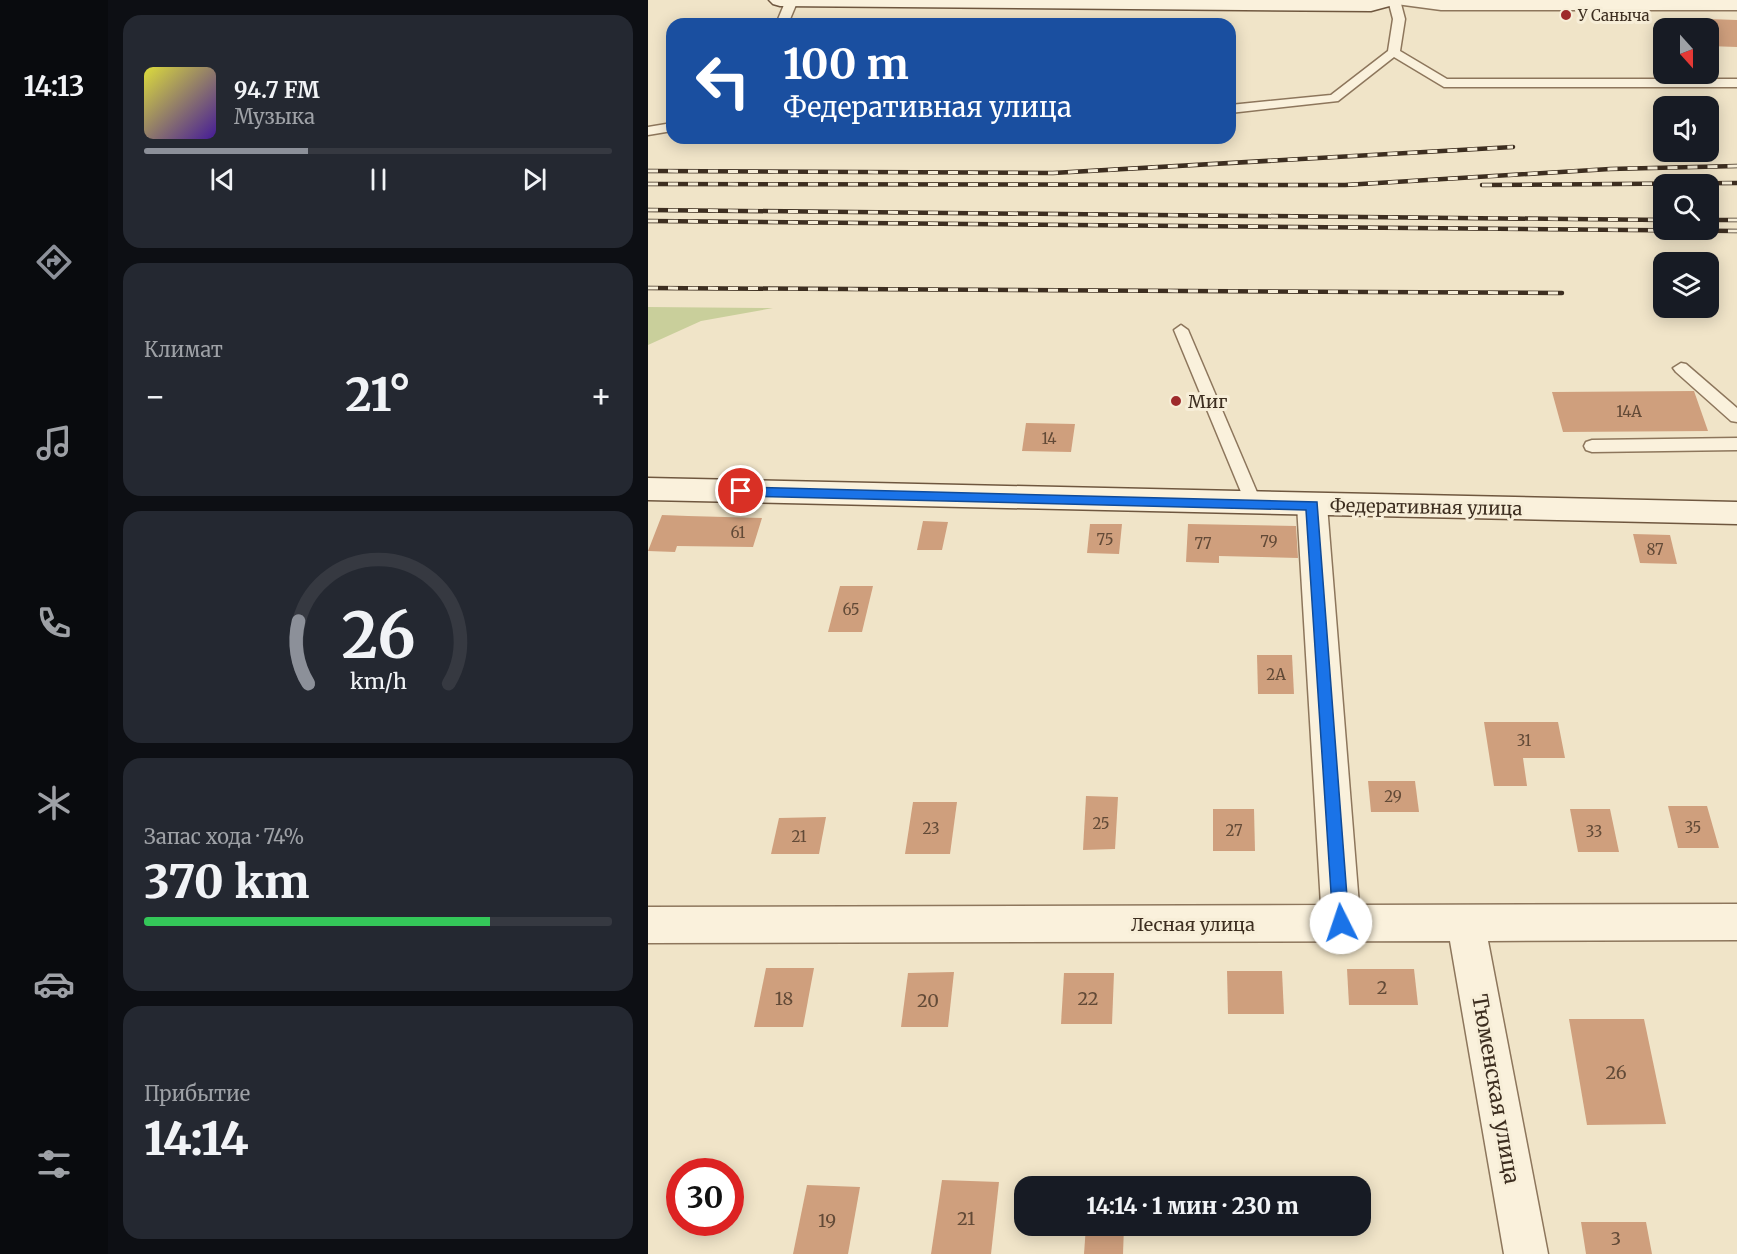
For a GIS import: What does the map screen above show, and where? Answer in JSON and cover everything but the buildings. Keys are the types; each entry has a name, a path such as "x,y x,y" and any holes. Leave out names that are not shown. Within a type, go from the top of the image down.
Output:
{"street":[{"path":"780,0 1274,2 1371,5 1392,0"},
{"path":"1403,0 1441,4 1737,2"},
{"name":"Федеративная улица","path":"648,489 1737,513"},
{"path":"1312,505 1341,923"},
{"name":"Лесная улица","path":"648,925 1737,922"},
{"name":"Тюменская улица","path":"1466,924 1527,1254"}],"lane":[{"path":"784,18 792,0"},
{"path":"1236,108 1334,98 1395,52 1399,19 1392,0"},
{"path":"1395,52 1444,83 1737,83"},
{"path":"648,130 666,128"},
{"path":"1181,330 1254,504"},
{"path":"1681,368 1737,417"},
{"path":"1592,446 1737,444"}],"green space":[{"path":"648,307 773,308 701,321 648,345"}],"railway":[{"path":"648,171 1053,173 1513,147"},
{"path":"648,184 1345,185 1610,169 1737,166"},
{"path":"1482,185 1737,183"},
{"path":"648,210 1653,220"},
{"path":"1719,220 1737,220"},
{"path":"648,221 1737,231"},
{"path":"648,288 1562,293"}],"place":[{"name":"У Саныча","path":"1566,15"},
{"name":"Миг","path":"1176,401"}],"route":[{"path":"741,491 1312,505 1341,923"}]}
